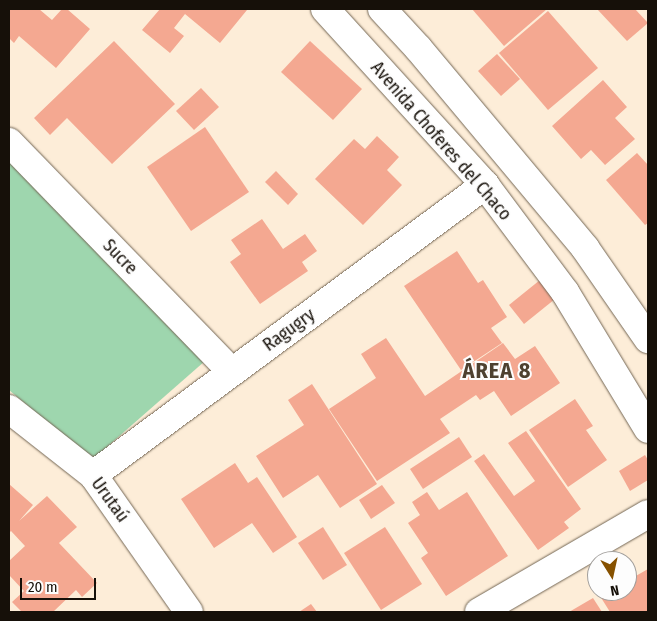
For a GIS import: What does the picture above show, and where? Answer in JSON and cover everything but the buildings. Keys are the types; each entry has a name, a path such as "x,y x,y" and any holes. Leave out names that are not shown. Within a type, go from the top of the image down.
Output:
{"street":[{"name":"Avenida Choferes del Chaco","path":"325,9 485,185 565,292 648,429"},
{"path":"382,9 418,48 585,248 648,340"},
{"name":"Sucre","path":"9,142 232,372"},
{"name":"Ragugry","path":"93,475 485,185"},
{"name":"Urutaú","path":"9,409 93,475 189,612"},
{"path":"479,612 648,514"}],"green space":[{"path":"9,159 205,361 92,460 9,390"}],"district":[{"name":"ÁREA 8","path":"497,371"}]}
